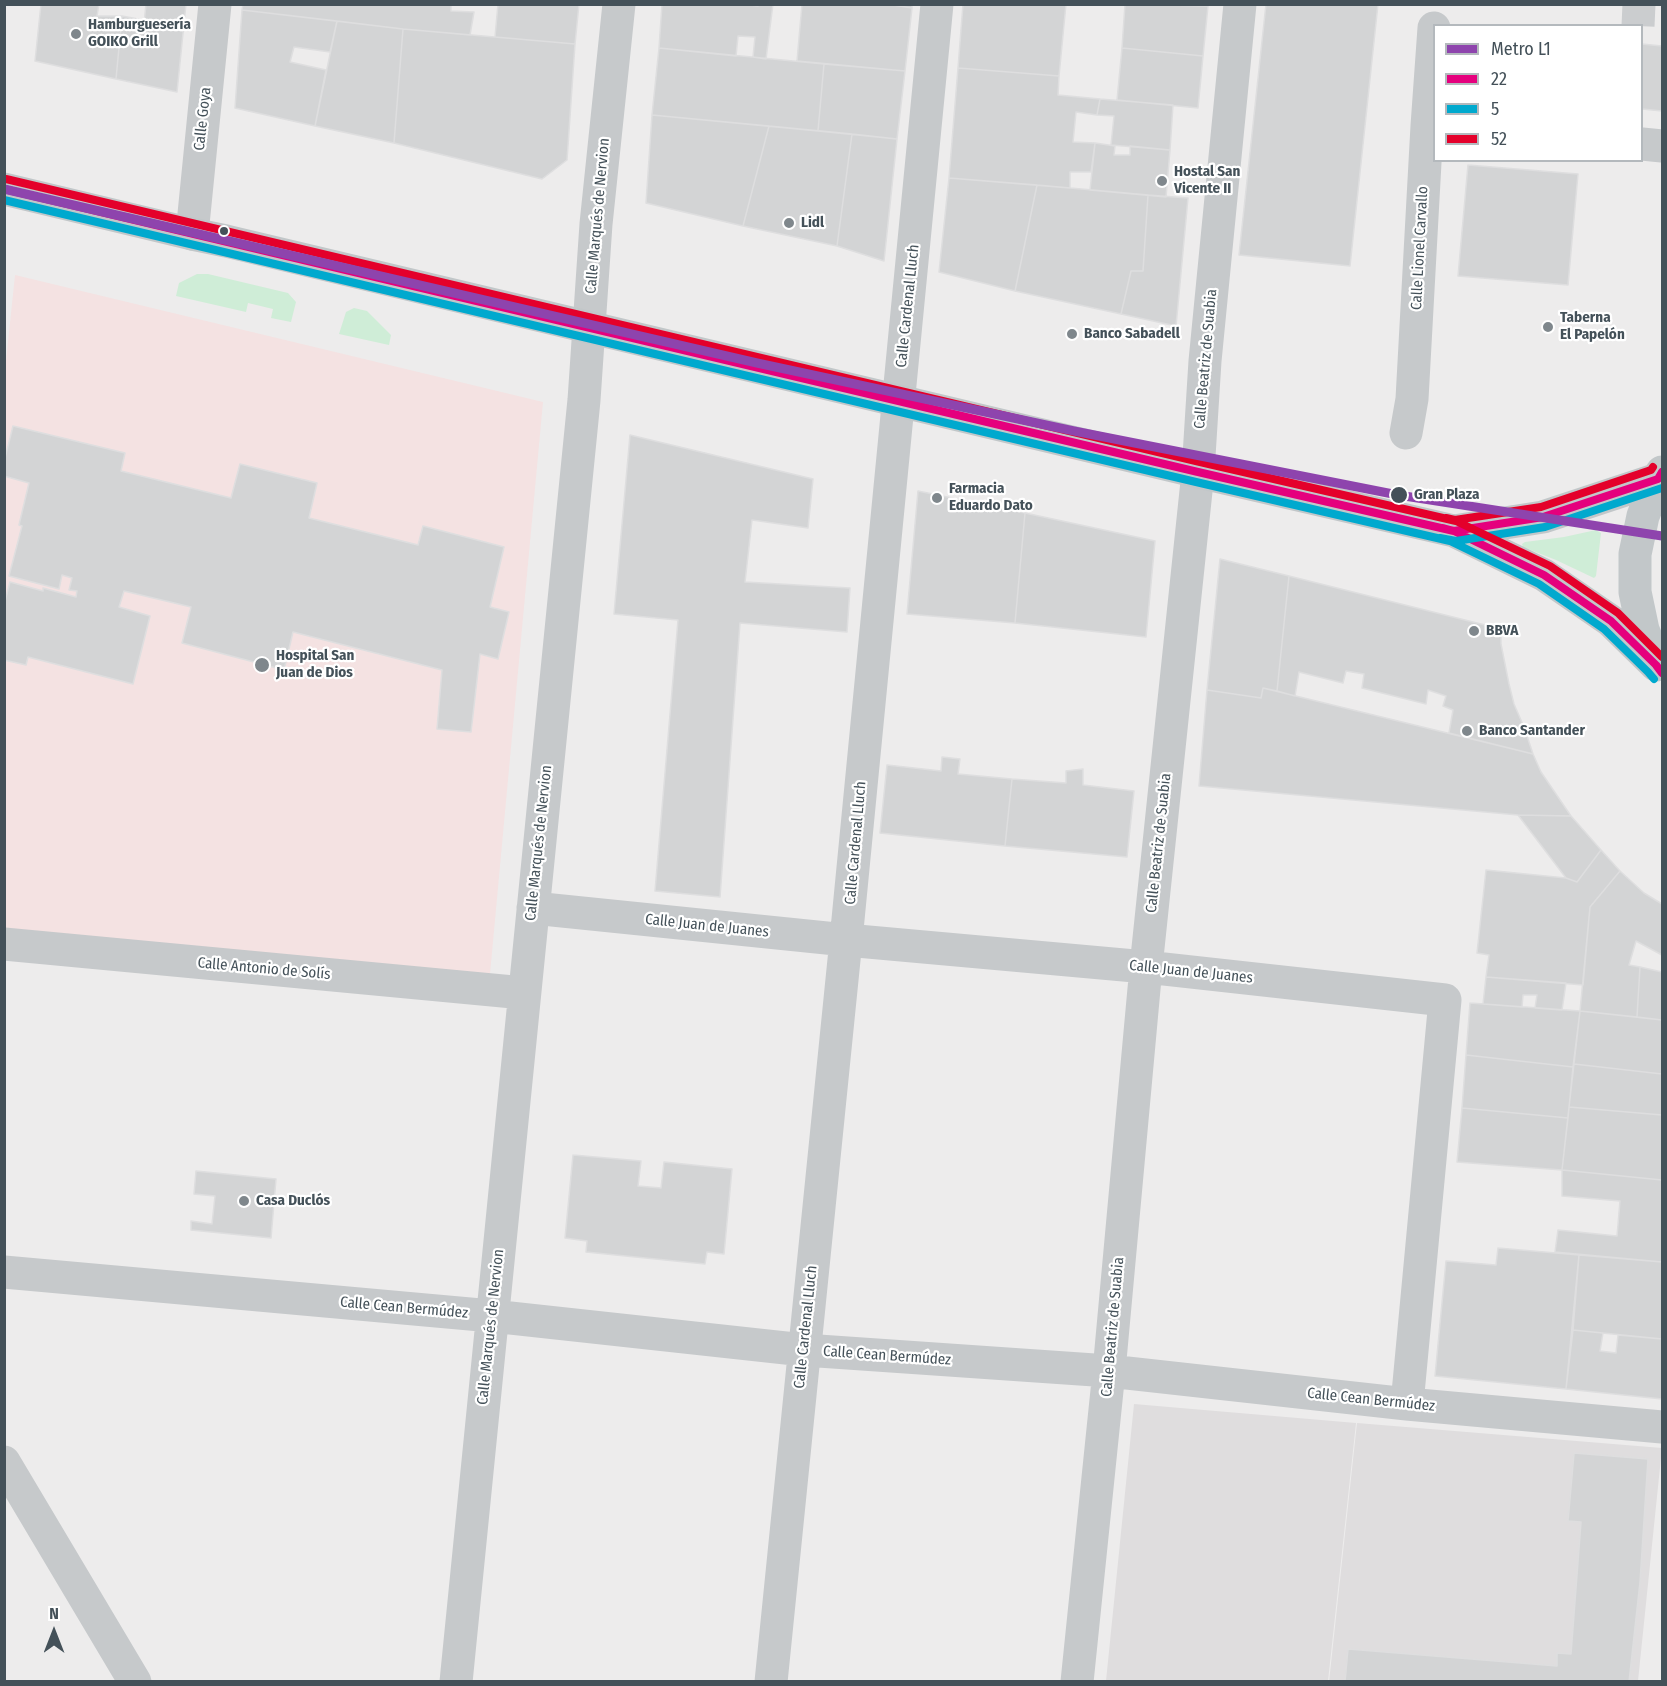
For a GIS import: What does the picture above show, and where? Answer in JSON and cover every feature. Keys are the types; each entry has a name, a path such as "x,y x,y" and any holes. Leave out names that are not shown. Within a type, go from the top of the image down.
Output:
{"main road":[{"path":"4,189 1454,531 1544,575 1611,621 1659,669"},
{"path":"1454,531 1543,518 1660,476"},
{"path":"1659,669 1642,630 1635,592 1635,554 1643,516 1660,476"}],"street":[{"name":"Calle Goya","path":"192,234 215,4"},
{"name":"Calle Marqués de Nervion","path":"456,1682 584,400 596,224 619,4"},
{"name":"Calle Cardenal Lluch","path":"771,1682 937,4"},
{"name":"Calle Beatriz de Suabia","path":"1077,1682 1109,1371 1146,967 1198,472 1205,361 1240,4"},
{"name":"Calle Lionel Carvallo","path":"1435,24 1436,4"},
{"name":"Calle Lionel Carvallo","path":"1406,433 1412,399 1433,76"},
{"path":"1643,144 1662,146"},
{"name":"Calle Juan de Juanes","path":"533,908 846,940 1146,967 1445,1000 1407,1404"},
{"name":"Calle Antonio de Solís","path":"4,945 524,993"},
{"name":"Calle Cean Bermúdez","path":"4,1272 492,1316 804,1350 1109,1371 1407,1404 1662,1427"},
{"path":"4,1462 135,1682"}],"shaded area":[{"name":"Hospital San Juan de Dios","path":"15,275 543,402 490,974 5,929 4,380"},
{"path":"1134,1404 1356,1423 1328,1681 1106,1681"},
{"path":"1357,1423 1662,1448 1638,1681 1329,1682"}],"green space":[{"path":"197,274 208,274 288,293 296,302 291,322 271,318 273,309 248,303 246,312 176,296 179,283"},
{"path":"354,308 367,311 391,335 389,345 339,334 346,312"},
{"path":"1596,530 1601,533 1594,578 1523,547 1522,544 1525,542"}],"building":[{"path":"41,4 99,4 97,16 122,16 116,79 35,61"},
{"path":"146,4 186,4 177,92 116,79 122,16 138,19 138,24 144,24"},
{"path":"243,4 451,4 451,11 474,12 470,35 242,10"},
{"path":"498,4 579,4 575,44 495,37"},
{"path":"662,4 758,6 758,4 773,4 766,59 753,57 755,37 738,36 736,56 659,48"},
{"path":"802,4 887,4 912,8 905,71 797,61"},
{"path":"887,4 912,4 912,8"},
{"path":"963,4 1066,4 1059,76 958,68"},
{"path":"1125,4 1208,6 1203,56 1122,48"},
{"path":"1266,4 1378,4 1350,266 1239,255"},
{"path":"242,10 337,21 330,52 294,47 290,62 326,70 315,126 235,108"},
{"path":"337,21 403,29 394,143 315,126"},
{"path":"403,29 575,44 567,160 542,179 394,143"},
{"path":"1643,44 1662,46 1662,111 1643,109"},
{"path":"659,48 824,64 818,131 652,115"},
{"path":"1122,48 1203,56 1198,108 1117,100"},
{"path":"824,64 905,71 897,139 818,131"},
{"path":"958,68 1059,76 1058,95 1100,99 1097,115 1076,112 1073,142 1095,143 1091,172 1070,172 1070,188 949,178"},
{"path":"1100,99 1173,105 1170,150 1111,145 1114,116 1097,115"},
{"path":"652,115 769,126 743,226 646,203"},
{"path":"769,126 852,134 837,246 743,226"},
{"path":"852,134 897,139 884,261 837,246"},
{"path":"1095,143 1115,146 1114,155 1130,155 1130,146 1170,150 1166,197 1090,190"},
{"path":"1468,165 1578,174 1568,285 1458,276"},
{"path":"949,178 1037,185 1015,291 939,272"},
{"path":"1037,185 1148,195 1143,271 1131,271 1121,314 1015,291"},
{"path":"1148,195 1188,198 1176,326 1121,314 1131,271 1143,271"},
{"path":"13,426 125,453 121,471 231,498 240,464 317,483 309,518 418,545 423,526 504,547 490,607 509,612 498,659 480,654 471,732 437,729 442,670 293,632 284,670 182,643 191,607 124,591 119,607 150,616 133,684 28,657 26,665 4,660 4,605 10,582 76,597 77,591 69,590 72,578 62,575 59,589 9,576 22,526 19,525 29,483 4,476 4,462"},
{"path":"630,435 813,479 808,528 752,520 745,582 850,588 847,632 740,623 720,897 655,891 678,620 614,614"},
{"path":"918,491 1025,513 1015,623 907,614"},
{"path":"1025,513 1155,541 1146,637 1015,623"},
{"path":"1220,559 1289,576 1277,691 1263,688 1261,698 1207,690"},
{"path":"1289,576 1501,629 1501,644 1514,704 1533,754 1449,733 1453,710 1443,706 1446,696 1428,690 1426,704 1362,688 1364,674 1346,671 1343,683 1299,672 1295,696 1277,691"},
{"path":"1263,688 1533,754 1541,772 1571,816 1518,815 1199,786 1207,690 1261,698"},
{"path":"942,757 960,759 958,774 1012,779 1005,846 880,833 887,765 941,771"},
{"path":"1083,769 1083,785 1134,791 1127,857 1005,846 1012,779 1066,783 1066,771"},
{"path":"1518,815 1571,816 1601,850 1577,882 1566,878"},
{"path":"1601,850 1620,871 1590,907 1583,985 1486,977 1489,955 1477,953 1486,870 1566,878 1577,882"},
{"path":"1620,871 1644,893 1662,904 1662,955 1636,941 1629,965 1640,967 1637,1017 1580,1011 1590,907"},
{"path":"1640,967 1662,972 1662,1020 1637,1017"},
{"path":"1486,977 1566,983 1562,1010 1535,1008 1537,995 1523,995 1522,1007 1483,1004"},
{"path":"1470,1003 1580,1011 1573,1067 1466,1055"},
{"path":"1580,1011 1662,1020 1662,1074 1574,1064"},
{"path":"1466,1055 1573,1067 1568,1118 1462,1108"},
{"path":"1574,1064 1662,1074 1662,1115 1569,1107"},
{"path":"1569,1107 1662,1115 1662,1180 1562,1170"},
{"path":"1462,1108 1568,1118 1562,1170 1457,1162"},
{"path":"573,1155 641,1161 638,1186 661,1188 664,1162 732,1169 724,1254 707,1252 705,1264 586,1252 587,1241 565,1238"},
{"path":"1562,1170 1662,1180 1662,1262 1555,1252 1558,1230 1617,1236 1620,1201 1562,1196"},
{"name":"Casa Duclós","path":"196,1171 276,1179 271,1238 191,1230 191,1221 212,1224 215,1196 194,1194"},
{"path":"1498,1248 1579,1255 1566,1389 1435,1376 1446,1261 1496,1265"},
{"path":"1579,1255 1662,1262 1662,1339 1573,1330"},
{"path":"1573,1330 1603,1333 1600,1351 1616,1353 1618,1335 1662,1339 1662,1399 1566,1389"},
{"path":"1574,1453 1648,1459 1640,1582 1629,1682 1345,1682 1348,1649 1557,1666 1557,1653 1571,1654 1581,1522 1568,1521"}],"tunnel":[{"path":"1638,24 1639,4"}],"metro line":[{"name":"L1","path":"4,189 757,363 1074,431 1398,495 1662,536"}],"transit line":[{"name":"52","path":"6,179 1456,521 1550,566 1618,613 1662,657"},
{"name":"22","path":"4,189 1454,531 1544,575 1611,621 1662,673"},
{"name":"5","path":"4,200 1450,541 1539,584 1604,629 1654,679"},
{"name":"52","path":"1446,518 1455,520 1541,507 1651,470 1653,467"},
{"name":"22","path":"1443,528 1454,531 1543,517 1658,479 1662,472"},
{"name":"5","path":"1440,538 1456,541 1545,527 1662,488"}],"place":[{"name":"Hamburguesería GOIKO Grill","path":"76,34"},
{"name":"Hostal San Vicente II","path":"1162,181"},
{"name":"Lidl","path":"789,223"},
{"name":"Taberna El Papelón","path":"1548,327"},
{"name":"Banco Sabadell","path":"1072,334"},
{"name":"Gran Plaza","path":"1399,495"},
{"name":"Farmacia Eduardo Dato","path":"937,498"},
{"name":"BBVA","path":"1474,631"},
{"name":"Hospital San Juan de Dios","path":"262,665"},
{"name":"Banco Santander","path":"1467,731"},
{"name":"Casa Duclós","path":"244,1201"}]}
